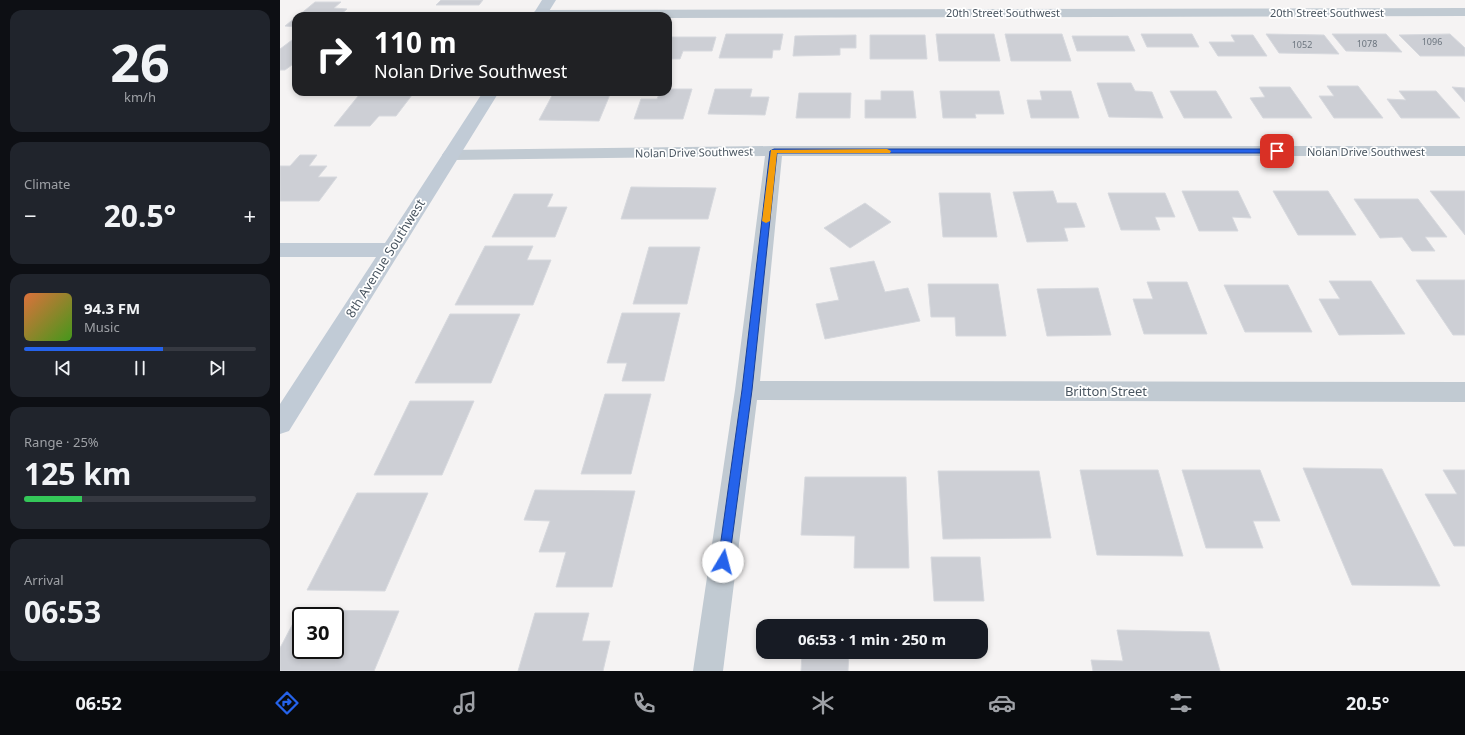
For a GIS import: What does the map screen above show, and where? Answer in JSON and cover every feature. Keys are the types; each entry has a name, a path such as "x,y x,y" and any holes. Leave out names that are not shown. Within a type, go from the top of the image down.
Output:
{"street":[{"path":"542,12 549,0"},
{"name":"20th Street Southwest","path":"672,13 1158,6 1465,12"},
{"name":"8th Avenue Southwest","path":"280,424 488,96"},
{"path":"708,671 747,390 774,151"},
{"name":"Nolan Drive Southwest","path":"451,155 774,151 1465,151"},
{"path":"280,250 390,250"},
{"name":"Britton Street","path":"747,390 1465,392"}],"building":[{"path":"441,0 483,0 479,5 436,5"},
{"path":"315,2 341,2 334,8 347,9 344,12 303,12"},
{"path":"292,20 292,27 285,26"},
{"path":"726,34 783,34 780,50 773,50 772,58 719,58"},
{"path":"936,34 994,34 1000,61 939,61"},
{"path":"1005,34 1062,34 1071,61 1011,61"},
{"path":"1141,34 1192,34 1199,47 1147,47"},
{"path":"1266,34 1324,35 1339,54 1279,53"},
{"path":"1332,34 1386,34 1402,52 1346,51"},
{"path":"1450,34 1465,48 1465,56 1420,56 1399,35"},
{"path":"856,35 856,48 840,48 840,55 793,56 795,36"},
{"path":"870,35 925,35 927,59 870,59"},
{"path":"1231,35 1253,35 1267,56 1218,56 1209,42 1235,42"},
{"path":"1072,36 1128,36 1135,51 1077,51"},
{"path":"672,37 716,37 712,51 683,51 680,59 672,59"},
{"path":"292,40 292,65 285,70 280,70 280,49"},
{"path":"1097,83 1131,83 1135,91 1152,92 1163,118 1109,117"},
{"path":"1327,86 1358,86 1383,118 1334,118 1319,96 1334,96"},
{"path":"1259,87 1290,87 1312,118 1263,118 1250,98 1265,97"},
{"path":"1452,87 1465,88 1465,102"},
{"path":"672,89 692,89 683,119 634,119 641,99 657,99 658,96 672,96"},
{"path":"715,89 752,89 750,97 769,97 765,115 708,114"},
{"path":"881,91 913,91 916,118 865,118 865,100 881,100"},
{"path":"940,91 999,91 1004,114 975,114 976,118 943,118"},
{"path":"1040,91 1071,91 1079,118 1031,118 1027,100 1042,100"},
{"path":"1170,91 1216,91 1232,118 1184,118"},
{"path":"1399,91 1436,91 1460,118 1401,118 1387,99 1406,100"},
{"path":"799,93 851,93 850,118 796,118"},
{"path":"358,96 411,96 396,116 379,116 370,126 334,126"},
{"path":"552,96 609,96 599,121 539,120"},
{"path":"300,155 317,155 309,166 327,166 318,177 337,177 319,201 280,201 280,166 290,166"},
{"path":"631,187 716,188 708,219 621,219"},
{"path":"1053,191 1057,203 1076,203 1085,227 1064,228 1068,241 1027,242 1013,192"},
{"path":"1182,191 1238,191 1251,218 1232,217 1238,231 1199,231"},
{"path":"1273,191 1328,191 1356,235 1298,235"},
{"path":"1430,191 1465,191 1465,235"},
{"path":"939,193 990,193 997,237 943,237"},
{"path":"1108,193 1165,193 1175,217 1155,217 1160,230 1121,230"},
{"path":"514,194 553,194 547,207 567,207 555,237 492,237"},
{"path":"1354,199 1418,199 1447,237 1425,237 1435,251 1412,251 1402,237 1380,238"},
{"path":"865,203 891,222 850,248 824,228"},
{"path":"485,246 533,246 527,260 551,260 533,305 455,305"},
{"path":"649,247 700,247 687,304 633,304"},
{"path":"874,261 885,292 908,288 920,321 825,339 816,304 839,300 830,268"},
{"path":"1416,280 1465,280 1465,335 1453,335"},
{"path":"1329,281 1371,281 1405,334 1339,335 1319,299 1340,299"},
{"path":"1147,282 1187,282 1207,334 1144,334 1133,299 1153,299"},
{"path":"928,284 998,284 1006,336 956,336 955,317 931,317"},
{"path":"1224,285 1288,285 1312,332 1245,332"},
{"path":"1098,288 1111,335 1047,336 1037,289"},
{"path":"622,313 680,313 664,381 622,381 627,363 607,363"},
{"path":"450,314 520,314 491,383 415,383"},
{"path":"605,394 651,394 631,474 581,474"},
{"path":"410,401 474,401 442,475 374,475"},
{"path":"1303,468 1382,469 1440,586 1352,585"},
{"path":"1080,470 1158,470 1183,556 1097,555"},
{"path":"1182,470 1260,470 1280,521 1253,521 1263,548 1206,548"},
{"path":"1443,470 1465,470 1465,546 1454,546 1425,494 1457,494"},
{"path":"938,471 1039,471 1051,538 943,539"},
{"path":"805,477 906,477 909,568 854,568 855,536 801,535"},
{"path":"535,490 635,491 612,587 556,587 566,552 539,552 550,521 524,520"},
{"path":"357,493 428,493 385,591 307,590"},
{"path":"931,557 980,557 984,601 934,601"},
{"path":"344,610 399,611 374,671 280,671 280,648 292,625 292,659 344,659"},
{"path":"535,613 589,613 582,641 610,641 603,671 518,671"},
{"path":"1117,630 1209,632 1220,671 1093,671 1091,660 1123,661"},
{"path":"802,659 849,659 848,671 801,671"}],"slow traffic":[{"path":"766,221 774,151 887,151"}],"route":[{"path":"723,562 747,390 774,151 1277,151"}]}
